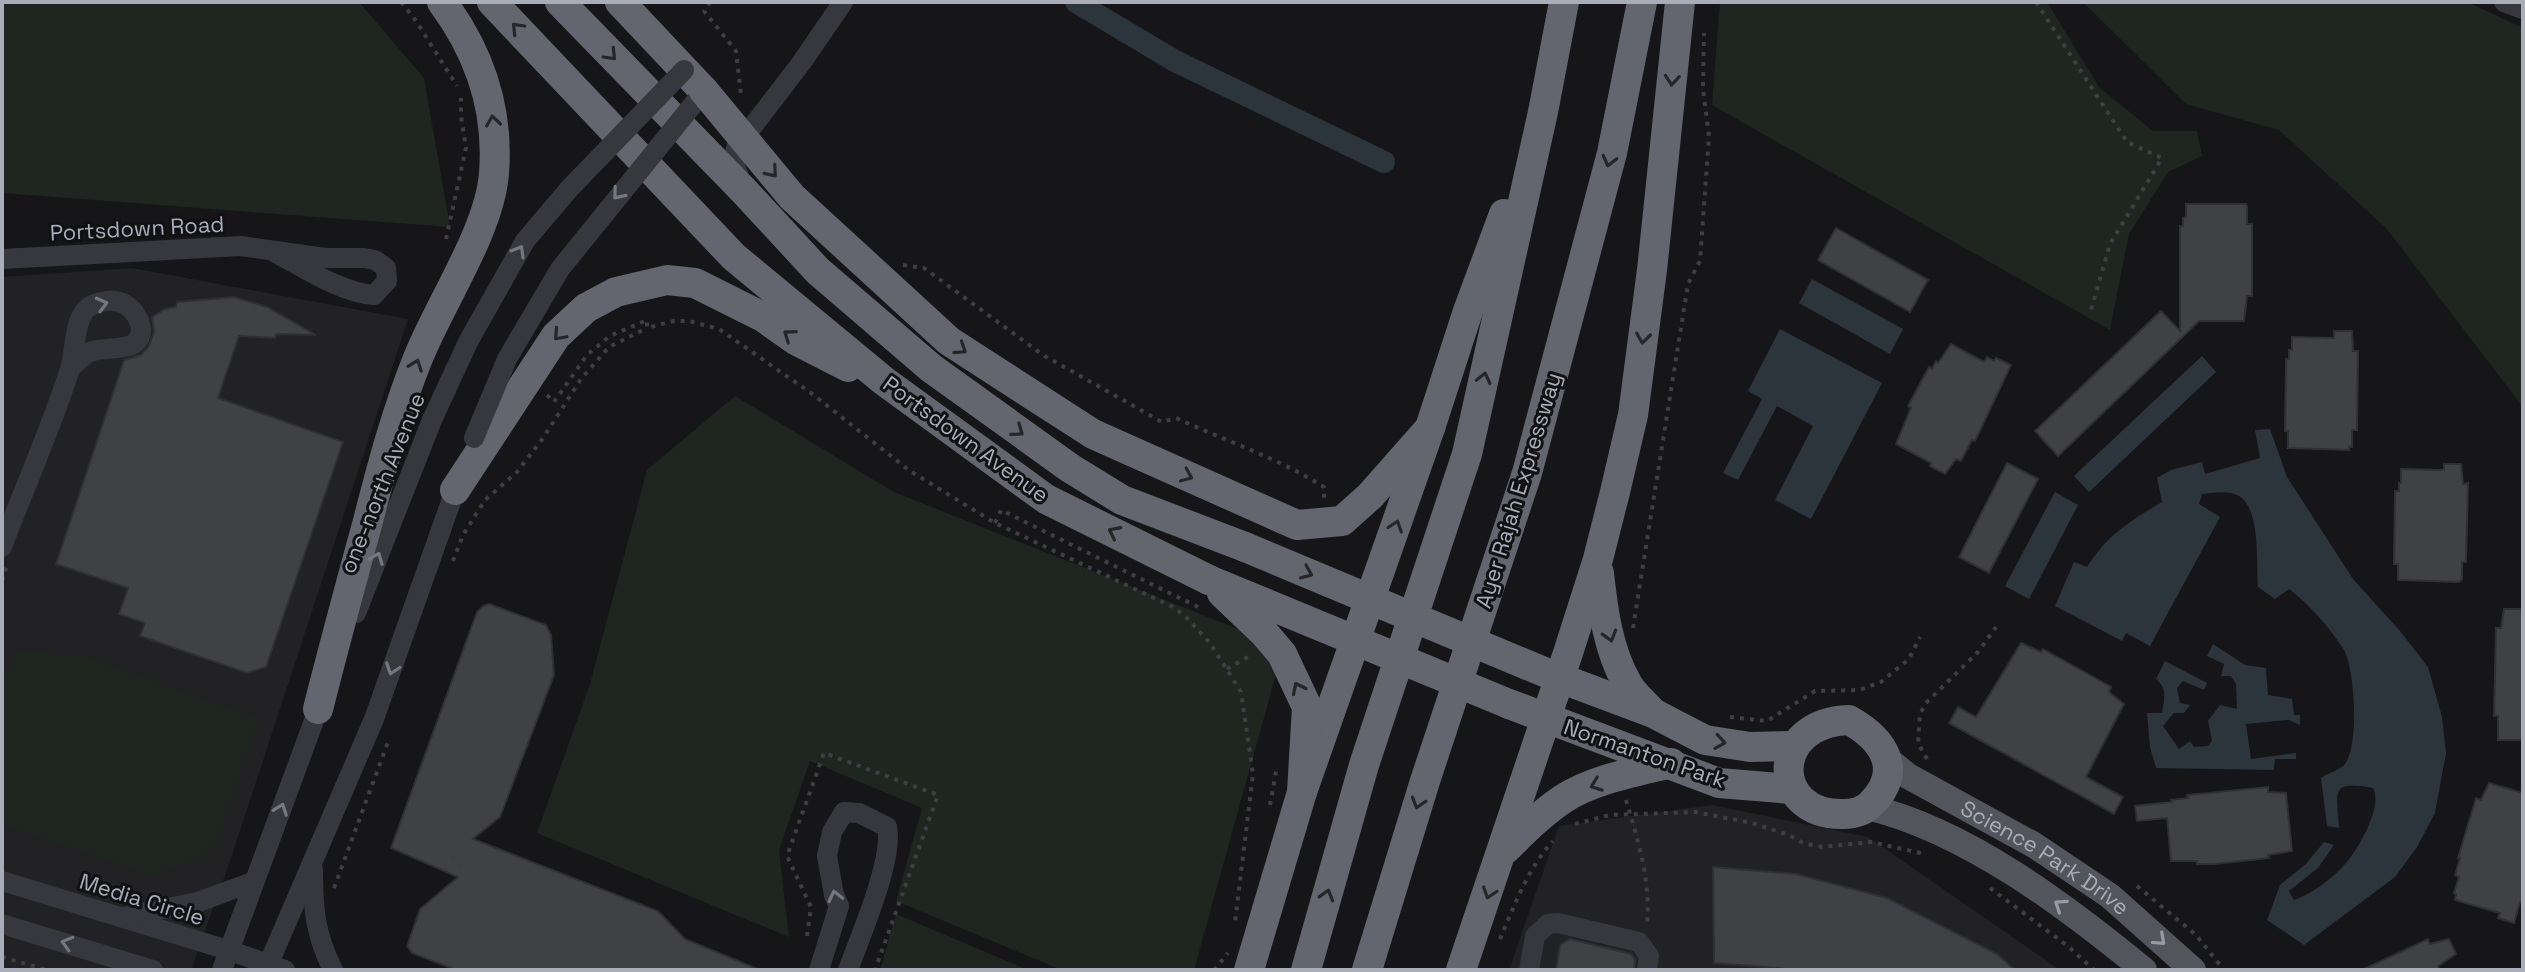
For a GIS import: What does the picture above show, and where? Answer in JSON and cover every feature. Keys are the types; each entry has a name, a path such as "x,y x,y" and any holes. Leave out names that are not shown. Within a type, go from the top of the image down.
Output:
{"highway":[{"path":"318,709 388,443 418,357 488,206 494,175 495,130 488,89 477,60 442,2"},
{"name":"Portsdown Avenue","path":"492,2 734,257 884,381 1046,499 1209,580 1542,717"},
{"name":"Portsdown Avenue","path":"560,2 818,271 931,368 1070,468 1122,500 1245,547 1554,676"},
{"path":"620,2 694,81 792,197 949,341 1093,434 1297,525 1370,496 1430,428"},
{"path":"1306,970 1364,765 1467,454 1543,112 1564,2"},
{"name":"Ayer Rajah Expressway","path":"1367,970 1425,781 1527,473 1612,153 1642,2"},
{"path":"1461,970 1503,852 1554,676 1598,559 1633,415 1652,270 1680,2"},
{"path":"1241,958 1357,639 1468,311 1543,112"},
{"path":"455,490 556,336 586,308 616,292 667,280 695,283 763,317 797,341 837,363 884,381"},
{"path":"1245,547 1301,542 1333,511"},
{"path":"1598,559 1604,615 1618,662 1628,686 1653,713"},
{"path":"1209,580 1282,654 1307,707 1302,792"},
{"name":"Normanton Park","path":"1554,676 1653,713 1705,740 1750,747 1794,746"},
{"name":"Normanton Park","path":"1542,717 1719,783 1792,789 1805,803 1831,814 1852,814 1868,807"},
{"path":"1792,789 1788,764 1794,746 1809,730 1829,721 1849,720 1868,731 1881,744 1886,758 1887,777 1879,795 1868,807"},
{"path":"1503,852 1540,816 1566,797 1619,777 1671,763"}],"main road":[{"name":"Science Park Drive","path":"1886,758 1908,776 2034,845 2110,896 2193,970"},
{"name":"Science Park Drive","path":"1868,807 1920,823 2008,870 2090,926 2144,970"}],"street":[{"path":"745,192 734,163 736,148 843,2"},
{"path":"2504,2 2523,9"},
{"name":"one-north Avenue","path":"222,970 318,709 432,420 468,342 525,241 569,189 694,81"},
{"path":"273,968 313,861 374,719 474,438 507,359 560,269 694,81"},
{"path":"695,142 721,153 736,148"},
{"name":"Portsdown Road","path":"2,259 241,246 325,258 375,260 386,268 387,281 374,295 364,294 274,252"},
{"path":"2,547 71,367"},
{"path":"819,970 839,906 827,856 832,832 844,812 859,813 887,827 890,839 848,970"},
{"path":"313,861 313,906 321,946 333,970"},
{"name":"Media Circle","path":"2,881 228,950 273,968"},
{"path":"119,918 198,902 253,882"},
{"path":"1529,970 1535,936 1548,924 1558,923 1628,937 1645,947 1649,956 1647,970"},
{"path":"2,924 153,970"}],"path":[{"path":"401,2 462,95 461,116 466,148 445,241"},
{"path":"710,2 704,11 736,51 742,106"},
{"path":"2036,2 2127,142 2162,158 2110,244 2091,310"},
{"path":"1635,643 1633,627 1637,597 1688,284 1700,261 1708,147 1703,89 1704,31"},
{"path":"924,268 1043,355 1162,422 1176,418 1294,468 1324,487 1333,511"},
{"path":"555,384 546,396 554,402 587,355 610,336 647,320 647,328"},
{"path":"449,573 463,535 485,500 517,472 581,379 609,347 666,322 689,321 719,329 811,393 910,471 995,523 1173,607 1200,632 1241,692 1253,774 1234,931"},
{"path":"995,523 1001,510 1213,615"},
{"path":"1931,767 1918,743 1920,714 1926,703 1978,652 1996,627"},
{"path":"1725,716 1767,721 1815,691 1859,690 1881,682 1909,659 1920,637"},
{"path":"333,893 390,735"},
{"path":"806,941 811,907 787,856 824,753 938,795 875,970"},
{"path":"1269,811 1279,753"},
{"path":"1619,777 1643,859 1649,902 1645,947"},
{"path":"1564,829 1578,822 1610,815 1695,812 1752,823 1822,847 1871,842 1932,856"},
{"path":"1497,944 1527,879 1542,852 1553,841"},
{"path":"452,857 465,871"},
{"path":"1979,881 2069,947 2094,970"},
{"path":"2135,885 2196,935 2224,970"},
{"path":"2,957 47,970"},
{"path":"1214,970 1241,958"}],"shaded area":[{"path":"2,2 359,2 424,78 450,227 2,193"},
{"path":"1720,2 2047,2 2099,87 2153,131 2197,131 2202,156 2168,172 2129,234 2110,330 1712,105"},
{"path":"2083,2 2467,2 2523,28 2523,407 2386,228 2279,130 2186,104"},
{"path":"132,268 408,319 230,861 191,970 2,970 2,277"},
{"path":"1812,279 1903,329 1890,354 1799,303"},
{"path":"1780,329 1882,383 1811,519 1775,500 1813,426 1777,406 1738,480 1723,473 1762,399 1748,391"},
{"path":"2202,356 2216,372 2089,492 2074,476"},
{"path":"735,396 894,492 1248,633 1278,667 1194,970 1062,970 896,901 922,808 810,761 779,850 789,937 537,833 590,684 647,470"},
{"path":"2270,429 2287,477 2353,579 2428,667 2442,717 2446,753 2435,813 2417,847 2395,877 2304,945 2267,920 2280,885 2306,864 2324,842 2334,845 2318,868 2289,891 2294,900 2315,890 2335,874 2363,837 2372,816 2375,796 2373,788 2342,787 2337,797 2339,828 2327,826 2321,778 2343,766 2352,744 2354,710 2348,660 2326,625 2297,595 2289,589 2275,599 2258,587 2254,524 2246,503 2231,493 2202,494 2199,504 2220,517 2150,646 2126,633 2122,641 2055,606 2074,562 2087,567 2120,530 2162,502 2157,478 2171,470 2202,462 2205,474 2260,458 2255,430"},
{"path":"2055,492 2078,505 2029,599 2005,586"},
{"path":"2213,644 2245,665 2266,668 2268,695 2292,699 2294,715 2300,715 2300,725 2289,720 2246,724 2251,759 2296,753 2296,759 2275,759 2274,770 2156,768 2150,747 2147,713 2162,713 2164,690 2156,679 2165,661 2207,683 2204,690 2183,681 2177,688 2180,703 2190,705 2184,713 2174,713 2163,726 2179,749 2190,741 2194,747 2208,746 2212,741 2208,721 2220,705 2237,709 2236,684 2231,676 2221,676 2224,664 2207,656"},
{"path":"16,650 84,656 260,719 213,852 152,876 2,825 2,689"},
{"path":"1712,805 1868,837 2060,970 1509,970 1559,826"},
{"path":"896,914 1028,970 880,970"}],"building":[{"path":"2186,204 2246,204 2247,224 2252,224 2252,296 2247,296 2244,321 2199,321 2058,456 2035,431 2161,311 2180,331 2180,226 2183,226 2183,218 2186,217"},
{"path":"1836,228 1928,280 1910,312 1818,260"},
{"path":"234,297 267,307 316,335 276,334 275,338 239,336 218,398 343,442 266,667 247,673 140,636 145,623 119,614 128,588 56,564 124,360 141,355 149,346 154,332 152,317 176,307 177,302"},
{"path":"2334,331 2352,331 2353,351 2358,351 2357,430 2352,430 2352,447 2349,446 2349,450 2288,448 2288,431 2285,431 2286,359 2289,359 2289,350 2292,350 2292,337 2334,338"},
{"path":"1951,344 1984,362 1987,357 1994,361 1996,358 2011,365 1975,441 1972,440 1961,461 1956,459 1945,474 1896,444 1911,408 1908,406 1929,367 1932,369 1936,361 1938,363"},
{"path":"2007,463 2038,479 1989,573 1959,557"},
{"path":"2444,464 2461,464 2463,484 2468,483 2466,562 2462,562 2462,579 2459,582 2398,580 2398,564 2394,564 2395,491 2399,491 2401,469 2444,470"},
{"path":"489,604 546,625 551,635 554,675 500,817 473,839 658,911 685,939 760,970 456,970 412,953 407,946 420,909 458,877 391,848 477,612"},
{"path":"2504,609 2521,609 2523,618 2522,740 2498,740 2498,716 2494,716 2496,628 2501,628"},
{"path":"2021,643 2041,652 2043,649 2111,687 2109,692 2124,704 2086,777 2123,797 2114,814 1949,723 1958,707 1976,717"},
{"path":"2489,783 2523,793 2523,903 2520,902 2514,923 2498,918 2500,913 2455,900 2458,858 2476,798 2481,800"},
{"path":"2268,787 2268,792 2286,793 2292,851 2268,855 2269,858 2215,864 2171,861 2167,818 2137,821 2135,806 2172,802 2188,798 2187,795"},
{"path":"1713,867 1796,874 1887,898 1997,954 2015,970 1801,970 1714,963"},
{"path":"1570,939 1631,954 1635,959 1634,970 1556,970 1560,945"},
{"path":"2428,939 2430,944 2449,939 2456,954 2438,966 2439,970 2362,970"}],"waterway":[{"path":"1076,2 1175,61 1384,162"}]}
